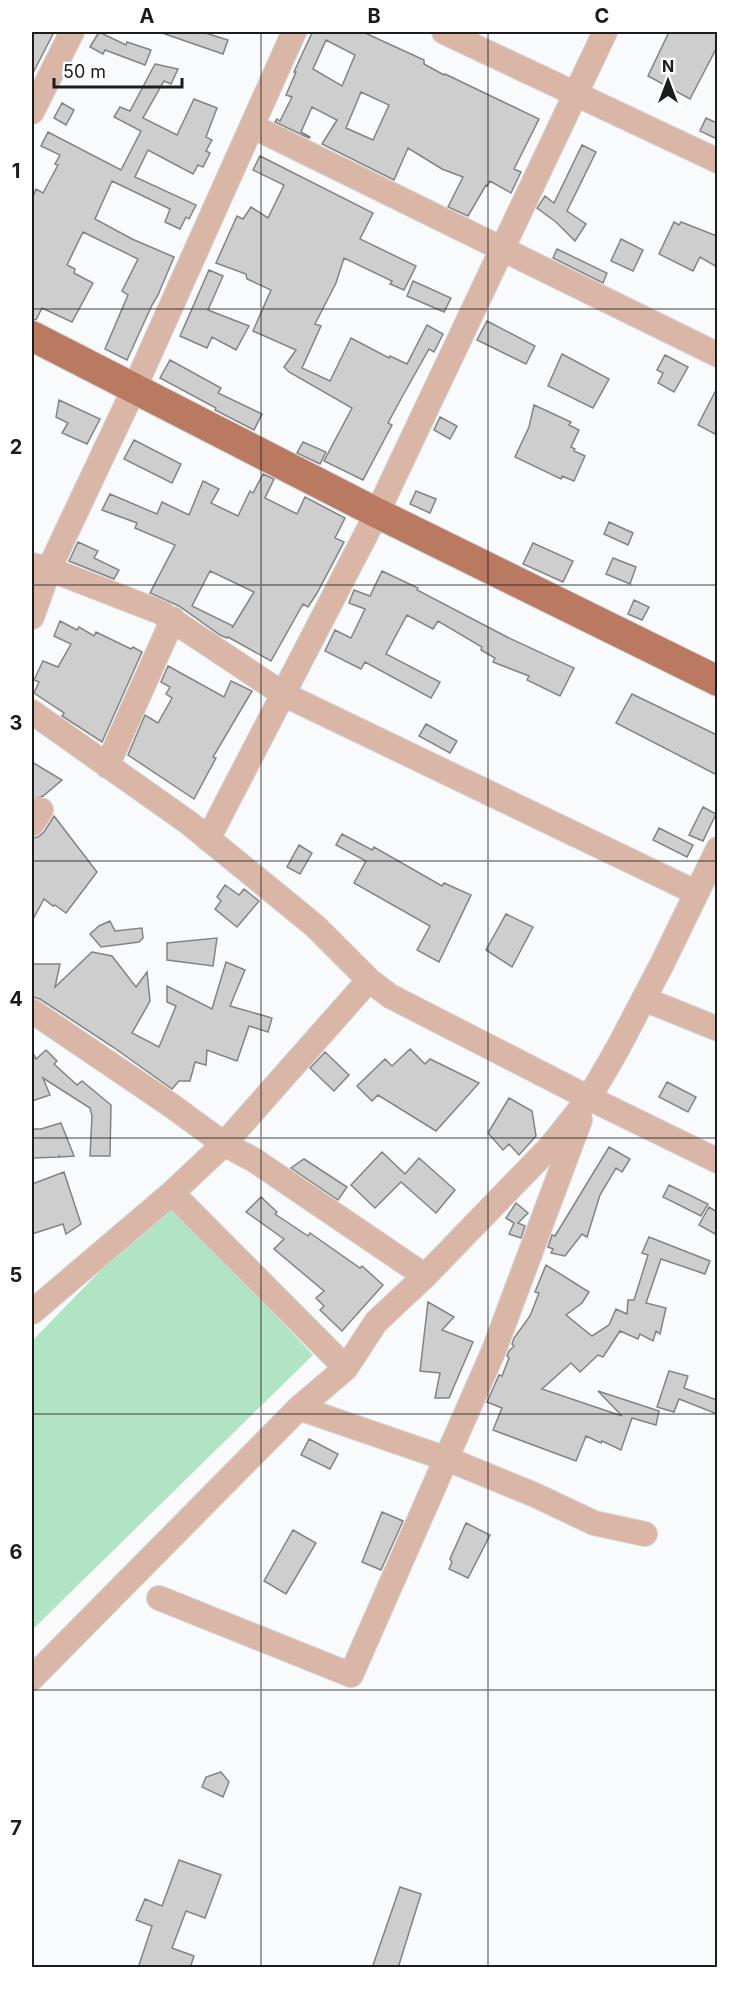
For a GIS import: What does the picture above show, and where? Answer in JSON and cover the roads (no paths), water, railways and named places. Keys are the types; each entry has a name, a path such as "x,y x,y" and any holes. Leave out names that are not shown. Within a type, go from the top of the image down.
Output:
{"main road":[{"path":"32,336 377,513 717,681"}],"street":[{"path":"32,112 72,32"},
{"path":"32,617 40,567 134,389 294,32"},
{"path":"448,32 717,161"},
{"path":"208,839 377,513 605,32"},
{"path":"252,126 717,355"},
{"path":"40,567 160,612 283,694 695,892"},
{"path":"107,765 173,619"},
{"path":"32,712 208,839 315,926 369,980 390,996 717,1161"},
{"path":"32,1678 299,1408 346,1368 376,1322 425,1276 551,1146 589,1098 618,1048 717,849"},
{"path":"32,1312 172,1193 224,1144 369,980"},
{"path":"644,999 717,1029"},
{"path":"32,1011 224,1144 254,1160 425,1276"},
{"path":"159,1598 351,1675 494,1350 589,1098"},
{"path":"172,1193 346,1368"},
{"path":"299,1408 447,1459 535,1495 594,1523 645,1534"}]}
